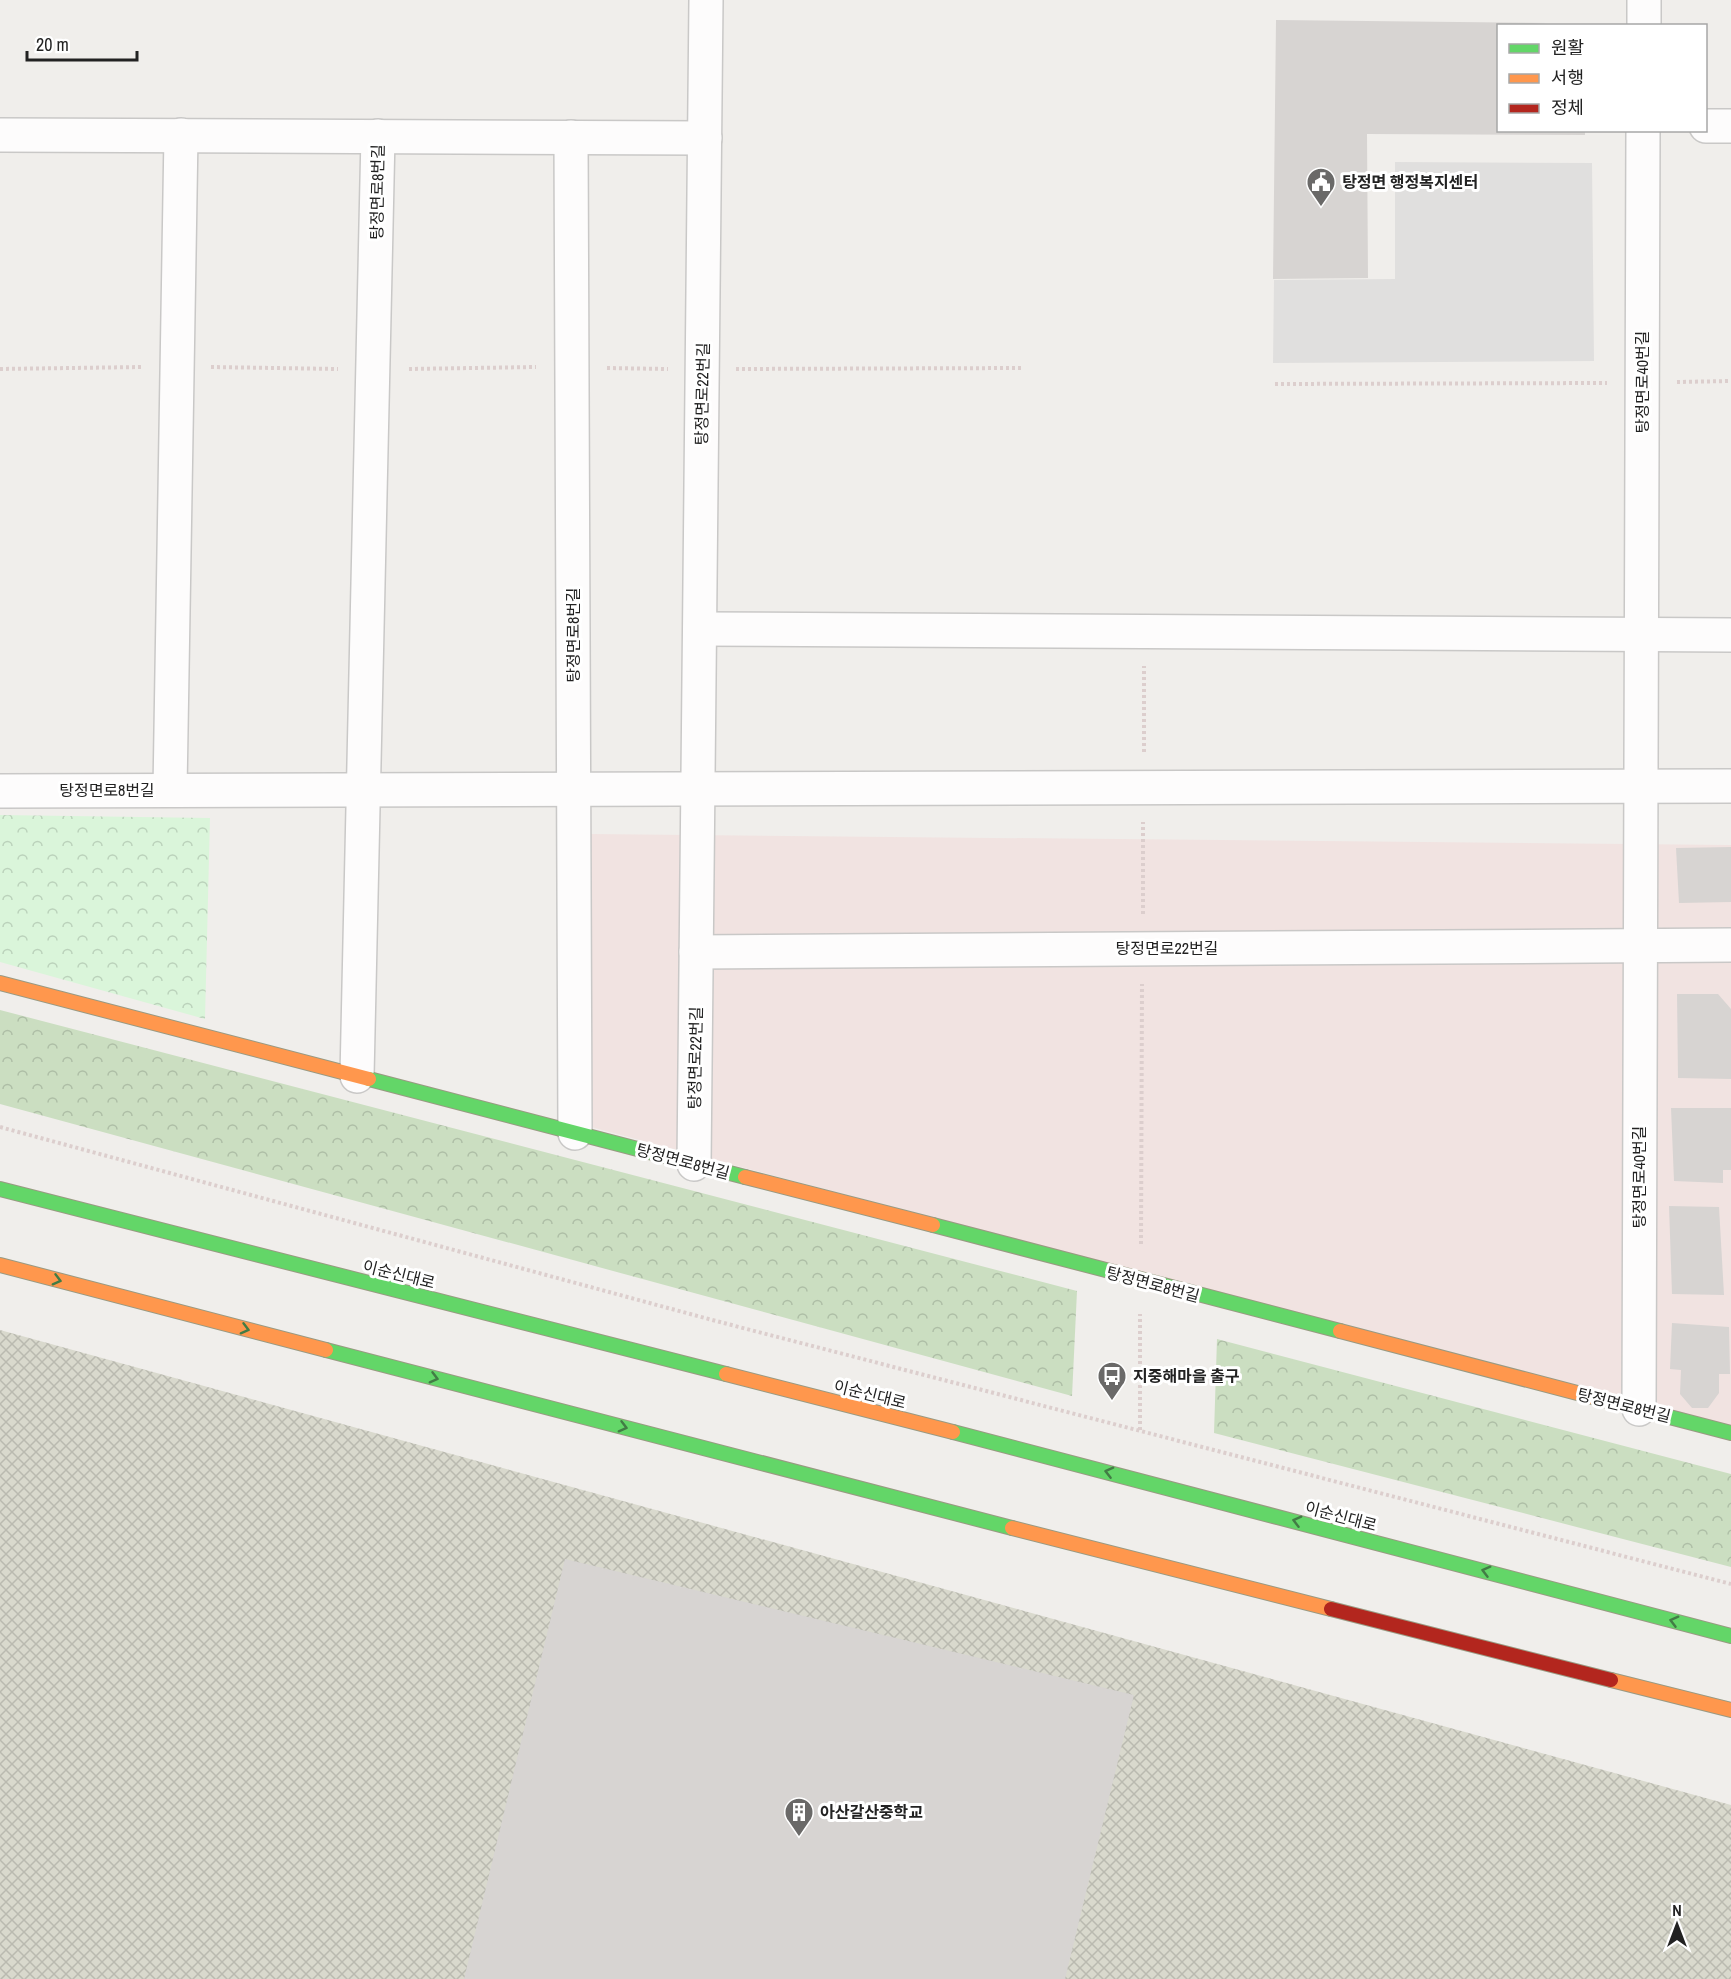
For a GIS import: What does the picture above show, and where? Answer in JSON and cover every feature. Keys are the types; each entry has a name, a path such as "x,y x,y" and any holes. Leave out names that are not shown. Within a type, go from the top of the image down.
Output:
{"main road":[{"name":"탕정면로8번길","path":"0,983 1731,1433"},
{"name":"이순신대로","path":"0,1189 1161,1485 1731,1636"},
{"path":"0,1265 995,1524 1731,1710"}],"street":[{"name":"탕정면로22번길","path":"694,1164 706,0"},
{"path":"1644,0 1644,24"},
{"path":"1707,126 1731,126"},
{"name":"탕정면로40번길","path":"1639,1409 1638,945 1643,132"},
{"name":"탕정면로8번길","path":"0,135 705,138"},
{"name":"탕정면로8번길","path":"0,791 170,790 181,135"},
{"name":"탕정면로8번길","path":"357,1076 378,136"},
{"name":"탕정면로8번길","path":"571,137 575,1133"},
{"path":"700,629 1731,634"},
{"path":"170,790 1731,786"},
{"name":"탕정면로22번길","path":"696,952 1638,945"},
{"path":"1638,945 1731,945"}],"path":[{"path":"0,369 177,366 373,369 1022,368"},
{"path":"1275,384 1731,381"},
{"path":"1140,1430 1144,631"},
{"path":"0,1127 705,1317 1731,1584"}],"shaded area":[{"path":"1395,162 1592,163 1594,361 1273,363 1274,280 1395,279"},
{"path":"590,834 1731,845 1731,1430 587,1126"},
{"path":"0,1330 1731,1805 1731,1979 0,1979"}],"green space":[{"path":"0,815 210,818 205,1019 0,962"},
{"path":"0,1010 1077,1291 1072,1396 0,1104"},
{"path":"1217,1339 1731,1474 1731,1567 1214,1433"}],"building":[{"name":"탕정면 행정복지센터","path":"1276,20 1548,23 1497,24 1497,132 1585,132 1585,135 1367,134 1368,278 1273,279"},
{"path":"1731,847 1731,902 1679,903 1676,848"},
{"path":"1677,994 1718,994 1731,1009 1731,1079 1678,1078"},
{"path":"1671,1108 1731,1108 1731,1170 1723,1170 1723,1183 1674,1181"},
{"path":"1669,1206 1719,1207 1724,1295 1672,1294"},
{"path":"1672,1323 1729,1327 1730,1374 1719,1374 1719,1393 1708,1408 1692,1408 1680,1394 1681,1370 1670,1369"},
{"name":"아산갈산중학교","path":"565,1559 1134,1695 1065,1979 464,1979"}],"traffic: fast":[{"path":"369,1079 745,1177"},
{"path":"0,1189 726,1374"},
{"path":"933,1225 1340,1331"},
{"path":"326,1350 1012,1528"},
{"path":"1604,1400 1731,1433"},
{"path":"953,1432 1731,1636"}],"traffic: slow":[{"path":"0,983 369,1079"},
{"path":"745,1177 933,1225"},
{"path":"0,1265 326,1350"},
{"path":"1340,1331 1604,1400"},
{"path":"726,1374 953,1432"},
{"path":"1012,1528 1331,1609"},
{"path":"1611,1680 1731,1710"}],"traffic: jam":[{"path":"1331,1609 1611,1680"}],"place":[{"name":"탕정면 행정복지센터","path":"1321,208"},
{"name":"지중해마을 출구","path":"1112,1402"},
{"name":"아산갈산중학교","path":"799,1838"}]}
